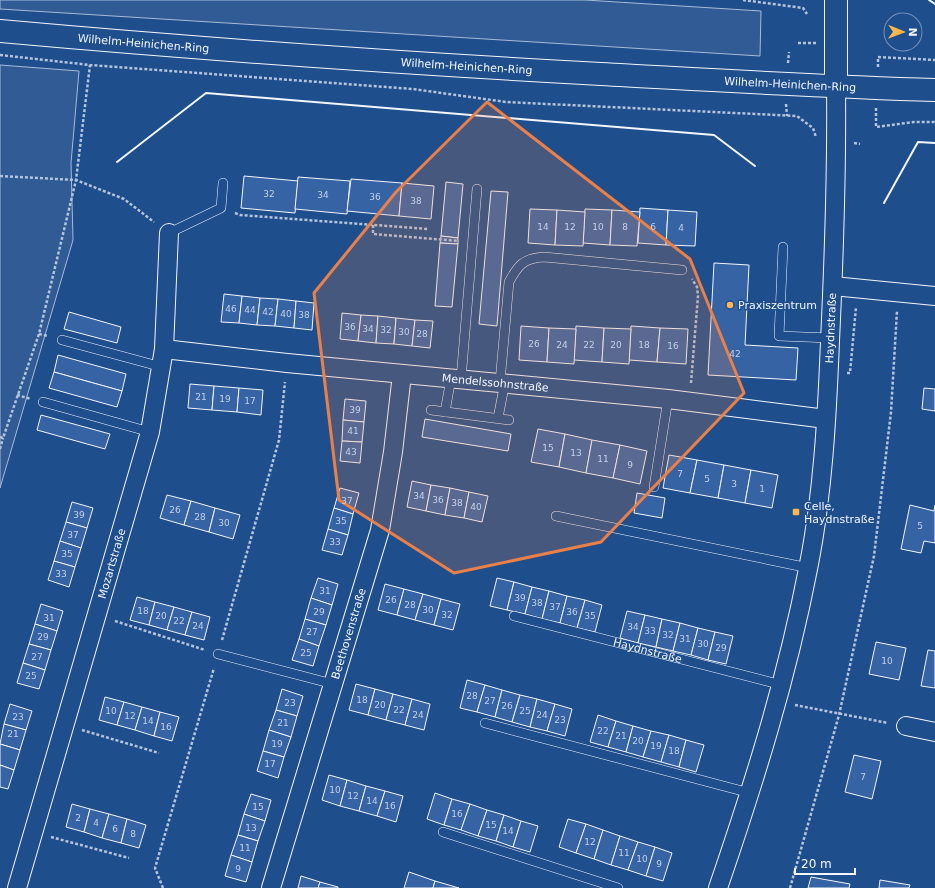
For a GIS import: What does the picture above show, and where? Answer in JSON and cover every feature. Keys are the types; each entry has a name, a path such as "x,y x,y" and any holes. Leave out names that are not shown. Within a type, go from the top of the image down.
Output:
{"main road":[{"path":"836,0 836,87"},
{"name":"Wilhelm-Heinichen-Ring","path":"0,30 206,49 430,64 836,87 935,90"}],"street":[{"name":"Haydnstraße","path":"718,888 750,793 780,693 809,568 822,469 826,419 833,286 836,87"},
{"name":"Mozartstraße","path":"18,888 150,432 164,349 169,233"},
{"path":"833,286 935,296"},
{"name":"Mendelssohnstraße","path":"164,349 287,363 668,398 826,419"},
{"name":"Beethovenstraße","path":"271,888 380,530 393,452 402,374"},
{"path":"906,726 935,732"}],"lane":[{"path":"169,233 221,208 223,183"},
{"path":"445,412 456,378 477,189"},
{"path":"783,247 779,336 830,338"},
{"path":"498,418 509,282 514,271 525,260 544,257 682,270"},
{"path":"62,340 162,367"},
{"path":"654,487 668,398"},
{"path":"43,402 150,432"},
{"path":"431,410 509,420"},
{"path":"556,516 809,568"},
{"name":"Haydnstraße","path":"514,616 780,693"},
{"path":"218,654 333,684"},
{"path":"485,723 750,793"},
{"path":"443,832 618,888"}],"path":[{"path":"743,0 803,8 807,14"},
{"path":"0,55 90,66 413,89 506,102 797,116 813,128 817,141"},
{"path":"878,57 935,60"},
{"path":"0,449 2,437 39,334 76,180 90,66"},
{"path":"876,127 914,122 935,122"},
{"path":"0,176 76,180 124,199 169,233"},
{"path":"221,208 240,215 428,229"},
{"path":"373,225 373,234 472,243"},
{"path":"682,270 687,272 693,281 698,296 690,401"},
{"path":"790,888 839,715 874,556 891,412 898,293"},
{"path":"850,373 855,318"},
{"path":"163,888 155,868 279,440 287,363"},
{"path":"97,616 218,654"},
{"path":"780,693 839,715 906,726"},
{"path":"64,725 159,753"},
{"path":"33,832 129,858"}],"highlighted area":[{"path":"487,102 690,259 744,393 601,542 454,573 339,500 314,293 396,192"}],"shaded area":[{"path":"0,0 585,0 761,11 760,56 0,9"},
{"path":"0,65 79,71 71,163 73,240 0,488"}],"building":[{"path":"244,176 298,181 295,213 241,208"},
{"path":"298,177 350,181 347,214 295,209"},
{"path":"351,179 402,183 399,216 347,211"},
{"path":"446,182 463,184 458,238 441,236"},
{"path":"402,183 434,186 431,219 399,216"},
{"path":"491,191 508,192 497,326 479,324"},
{"path":"640,208 668,210 666,245 638,243"},
{"path":"530,209 557,210 555,245 528,243"},
{"path":"585,209 612,210 610,245 583,243"},
{"path":"557,210 585,212 583,246 555,245"},
{"path":"612,210 640,212 637,246 610,245"},
{"path":"668,210 697,212 695,246 666,245"},
{"path":"441,236 458,238 458,244 440,243"},
{"path":"440,243 458,244 452,307 435,306"},
{"name":"Praxiszentrum","path":"714,263 749,265 745,345 798,348 796,380 708,375"},
{"path":"224,294 242,296 239,323 221,322"},
{"path":"242,296 260,298 257,325 239,323"},
{"path":"260,298 278,299 275,326 257,325"},
{"path":"278,299 296,301 294,328 275,326"},
{"path":"296,301 314,303 312,330 294,328"},
{"path":"69,312 121,327 117,343 64,329"},
{"path":"342,313 361,315 358,341 340,339"},
{"path":"361,315 378,316 376,343 358,341"},
{"path":"378,316 396,318 394,344 376,343"},
{"path":"396,318 415,320 412,346 394,344"},
{"path":"415,320 433,321 430,348 412,346"},
{"path":"521,326 549,328 547,362 519,360"},
{"path":"576,326 604,328 602,362 574,360"},
{"path":"631,326 660,328 657,362 629,360"},
{"path":"549,328 576,329 574,364 547,362"},
{"path":"604,328 631,329 629,364 602,362"},
{"path":"660,328 688,329 686,364 657,362"},
{"path":"58,355 126,374 122,391 54,372"},
{"path":"54,372 122,391 117,407 49,388"},
{"path":"190,384 214,386 212,410 188,408"},
{"path":"214,386 239,388 237,412 212,410"},
{"path":"239,388 263,390 261,415 237,412"},
{"path":"924,388 935,389 935,411 922,409"},
{"path":"345,399 366,401 364,422 343,420"},
{"path":"41,415 110,434 105,449 37,430"},
{"path":"425,419 511,434 508,451 422,437"},
{"path":"343,420 364,422 362,442 342,441"},
{"path":"538,429 565,434 559,467 531,462"},
{"path":"565,434 592,440 586,473 559,467"},
{"path":"592,440 620,445 613,478 586,473"},
{"path":"342,441 362,442 360,463 340,461"},
{"path":"620,445 647,451 640,484 613,478"},
{"path":"669,455 697,460 690,493 663,488"},
{"path":"697,460 724,465 718,498 690,493"},
{"path":"724,465 751,470 745,503 718,498"},
{"path":"751,470 778,475 772,508 745,503"},
{"path":"412,481 431,485 426,511 407,507"},
{"path":"431,485 450,488 445,515 426,511"},
{"path":"340,488 359,493 353,514 334,508"},
{"path":"450,488 469,492 464,518 445,515"},
{"path":"469,492 488,496 482,522 464,518"},
{"path":"637,493 665,498 662,518 634,513"},
{"path":"167,495 191,501 184,525 160,518"},
{"path":"191,501 215,508 209,532 184,525"},
{"path":"72,502 93,508 87,528 66,522"},
{"path":"910,505 934,511 935,505 935,543 924,541 921,553 901,549"},
{"path":"215,508 240,515 233,539 209,532"},
{"path":"334,508 353,514 348,535 328,529"},
{"path":"66,522 87,528 81,548 60,541"},
{"path":"328,529 348,535 342,555 322,550"},
{"path":"60,541 81,548 75,567 54,561"},
{"path":"54,561 75,567 69,587 48,580"},
{"path":"318,578 338,584 332,605 311,598"},
{"path":"497,578 514,582 507,610 490,606"},
{"path":"514,582 532,587 525,614 507,610"},
{"path":"385,584 404,589 397,615 378,610"},
{"path":"532,587 549,591 542,619 525,614"},
{"path":"404,589 423,594 415,620 397,615"},
{"path":"549,591 567,596 560,623 542,619"},
{"path":"423,594 441,599 434,625 415,620"},
{"path":"567,596 585,600 577,628 560,623"},
{"path":"137,597 155,602 149,625 130,620"},
{"path":"311,598 332,605 326,625 305,619"},
{"path":"441,599 460,604 453,630 434,625"},
{"path":"585,600 602,605 595,632 577,628"},
{"path":"155,602 174,607 167,630 149,625"},
{"path":"41,604 63,611 57,631 35,624"},
{"path":"174,607 192,612 185,635 167,630"},
{"path":"627,611 645,615 638,643 620,638"},
{"path":"192,612 210,617 204,640 185,635"},
{"path":"645,615 662,619 656,647 638,643"},
{"path":"305,619 326,625 319,646 299,639"},
{"path":"662,619 680,623 673,651 656,647"},
{"path":"680,623 698,628 691,655 673,651"},
{"path":"35,624 57,631 51,650 29,644"},
{"path":"698,628 715,632 708,660 691,655"},
{"path":"715,632 733,636 726,664 708,660"},
{"path":"299,639 319,646 313,666 292,660"},
{"path":"876,642 906,648 899,680 869,674"},
{"path":"29,644 51,650 45,670 23,663"},
{"path":"928,650 935,651 935,688 921,686"},
{"path":"23,663 45,670 39,689 17,683"},
{"path":"467,680 485,685 477,712 460,708"},
{"path":"356,684 375,689 368,715 349,710"},
{"path":"485,685 502,690 495,717 477,712"},
{"path":"282,689 303,696 297,716 276,710"},
{"path":"375,689 393,694 386,720 368,715"},
{"path":"502,690 520,695 512,722 495,717"},
{"path":"393,694 412,699 405,725 386,720"},
{"path":"520,695 537,699 530,727 512,722"},
{"path":"105,697 124,702 117,725 99,720"},
{"path":"412,699 430,704 424,730 405,725"},
{"path":"537,699 555,704 547,731 530,727"},
{"path":"124,702 142,707 135,730 117,725"},
{"path":"10,704 32,711 26,730 4,724"},
{"path":"555,704 572,709 565,736 547,731"},
{"path":"142,707 160,712 154,736 135,730"},
{"path":"276,710 297,716 291,737 269,730"},
{"path":"160,712 179,717 172,741 154,736"},
{"path":"598,715 616,721 608,747 590,742"},
{"path":"616,721 633,726 626,752 608,747"},
{"path":"4,724 26,730 20,750 0,744"},
{"path":"633,726 651,731 643,757 626,752"},
{"path":"269,730 291,737 284,757 263,751"},
{"path":"651,731 669,735 661,762 643,757"},
{"path":"669,735 686,740 679,767 661,762"},
{"path":"686,740 704,745 696,772 679,767"},
{"path":"0,744 20,750 14,770 0,765"},
{"path":"263,751 284,757 278,778 257,771"},
{"path":"854,755 881,761 872,799 845,792"},
{"path":"0,765 14,770 8,789 0,787"},
{"path":"329,775 347,780 340,806 322,800"},
{"path":"347,780 366,786 359,811 340,806"},
{"path":"366,786 385,791 377,816 359,811"},
{"path":"385,791 403,796 396,822 377,816"},
{"path":"435,793 452,799 444,825 427,819"},
{"path":"251,794 271,800 265,821 244,814"},
{"path":"452,799 470,804 461,830 444,825"},
{"path":"72,804 90,809 84,832 66,827"},
{"path":"470,804 487,810 478,836 461,830"},
{"path":"90,809 109,814 102,838 84,832"},
{"path":"487,810 504,815 496,841 478,836"},
{"path":"109,814 127,819 121,843 102,838"},
{"path":"244,814 265,821 258,841 238,835"},
{"path":"504,815 521,821 513,847 496,841"},
{"path":"127,819 146,825 139,848 121,843"},
{"path":"568,819 586,824 576,853 559,847"},
{"path":"521,821 538,826 530,852 513,847"},
{"path":"586,824 603,830 594,859 576,853"},
{"path":"603,830 620,836 611,865 594,859"},
{"path":"238,835 258,841 252,862 231,855"},
{"path":"620,836 638,842 628,870 611,865"},
{"path":"638,842 655,847 646,876 628,870"},
{"path":"655,847 672,853 663,881 646,876"},
{"path":"231,855 252,862 246,882 225,876"},
{"path":"409,872 435,881 433,888 404,888"},
{"path":"301,876 320,882 318,888 298,888"},
{"path":"811,877 850,884 849,888 808,888"},
{"path":"880,880 910,885 909,888 879,888"},
{"path":"435,881 459,888 433,888"},
{"path":"320,882 338,887 338,888 318,888"}],"wall":[{"path":"929,0 935,4"},
{"path":"117,162 206,93 714,135 755,166"},
{"path":"884,203 918,142 935,143"}],"place":[{"name":"Praxiszentrum","path":"730,305"},
{"name":"Celle, Haydnstraße","path":"796,512"}]}
